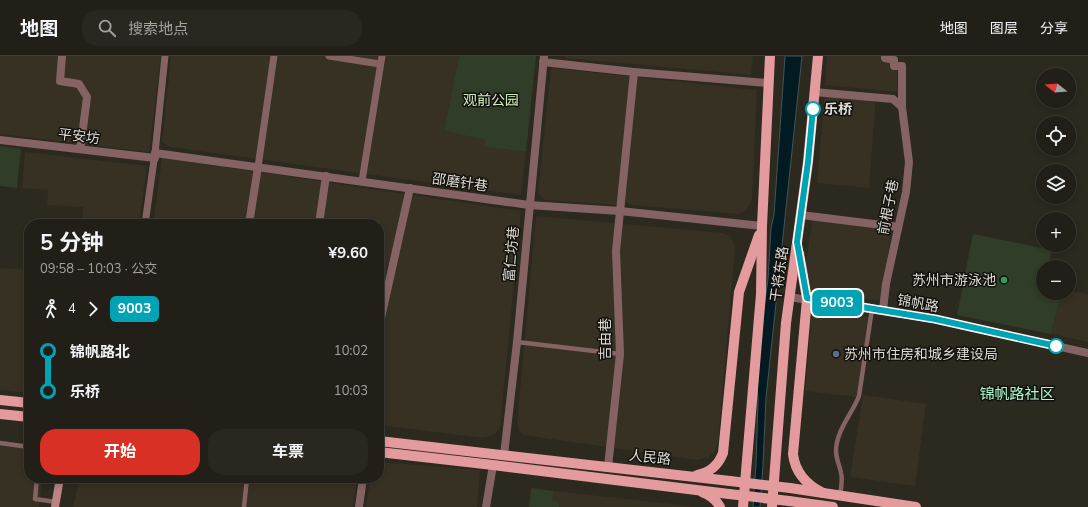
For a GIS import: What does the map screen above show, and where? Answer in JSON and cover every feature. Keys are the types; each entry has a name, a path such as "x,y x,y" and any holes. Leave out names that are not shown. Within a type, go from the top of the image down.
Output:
{"main road":[{"name":"干将东路","path":"743,507 761,294 762,226 770,56"},
{"name":"干将东路","path":"772,507 785,327 808,162 818,56"},
{"path":"693,476 711,470 718,463 723,453 739,292 762,226"},
{"path":"797,242 807,298 793,454 795,466 805,480 813,488 823,493"},
{"path":"0,400 24,403"},
{"path":"0,414 24,416"},
{"name":"人民路","path":"384,442 693,476 790,488 916,507"},
{"name":"人民路","path":"384,453 833,507"},
{"path":"56,505 59,483"},
{"path":"696,490 712,498 720,507"},
{"path":"808,507 819,505"}],"street":[{"path":"62,56 60,81 79,84 87,97 81,144 79,149"},
{"path":"146,219 155,155 165,56"},
{"path":"250,219 274,56"},
{"path":"329,56 380,64"},
{"path":"362,181 382,56"},
{"name":"前根子巷","path":"883,310 886,284 906,192 909,162 902,107 902,66 894,66 894,60 885,58 885,56"},
{"path":"543,59 634,72 768,83"},
{"name":"富仁坊巷","path":"504,455 517,342 543,59"},
{"name":"吉由巷","path":"608,467 620,354 616,251 634,72"},
{"path":"814,92 893,99 902,107"},
{"name":"平安坊","path":"0,140 79,149 155,155"},
{"name":"邵磨针巷","path":"155,155 326,176 529,205 620,211 762,226"},
{"path":"320,219 326,176"},
{"path":"384,305 410,188"},
{"path":"801,214 898,227"},
{"name":"锦帆路","path":"789,297 807,298 883,310 971,326 1088,353"},
{"path":"486,507 493,465"},
{"path":"359,507 362,483"}],"lane":[{"path":"840,495 842,479 836,452 837,442 841,431 854,410 859,396 872,309"},
{"path":"517,342 620,354"},
{"path":"0,443 24,446"},
{"path":"37,483 35,499 56,505"},
{"path":"244,507 246,483"}],"shaded area":[{"path":"0,56 161,56 149,152 0,134"},
{"path":"171,56 459,56 444,131 485,140 485,147 526,152 521,195 170,147 162,142"},
{"path":"564,56 753,56 751,75 566,58"},
{"path":"827,56 897,56 897,92 825,85"},
{"path":"551,68 757,90 752,199 749,206 743,212 738,214 632,205 627,203 623,197 617,205 545,200 538,193"},
{"path":"825,91 876,96 869,188 817,183"},
{"path":"25,152 147,166 140,219 82,219 83,207 47,205 48,190 22,188"},
{"path":"162,158 521,211 500,427 496,433 483,438 384,426 384,219 154,219"},
{"path":"813,215 892,224 882,301 807,291 803,282"},
{"path":"536,216 723,233 731,237 735,247 719,433 715,451 709,457 697,460 523,435 519,431 517,423"},
{"path":"0,268 24,270 24,392 0,390"},
{"path":"1076,292 1088,294 1088,342 1051,334 1059,300 1076,300"},
{"name":"苏州市住房和城乡建设局","path":"812,310 869,317 857,397 805,391"},
{"path":"863,395 926,404 915,486 850,477"},
{"path":"0,441 24,443 24,483 41,483 39,507 0,507"},
{"path":"384,462 480,470 477,507 366,507 369,483 384,483"},
{"path":"79,483 356,483 353,507 73,507"},
{"path":"554,491 694,507 560,507 552,501"}],"green space":[{"name":"观前公园","path":"459,56 536,56 526,152 484,147 485,140 444,131"},
{"path":"0,146 21,149 17,188 0,186"},
{"name":"苏州市游泳池","path":"973,234 1036,247 1036,252 1052,252 1050,260 1036,260 1036,300 1059,300 1051,334 957,315"},
{"path":"531,488 554,491 552,501 559,502 559,507 529,507"}],"water":[{"path":"785,56 802,56 766,398 760,507 753,507 756,463 757,385 762,322 768,279 771,228 774,215"}],"bus line":[{"name":"9003","path":"813,109 808,162 797,242 807,298 935,319 1056,346"}],"place":[{"name":"乐桥","path":"813,109"},
{"name":"苏州市游泳池","path":"1004,280"},
{"name":"苏州市住房和城乡建设局","path":"836,354"}],"district":[{"name":"锦帆路社区","path":"1017,394"}]}
